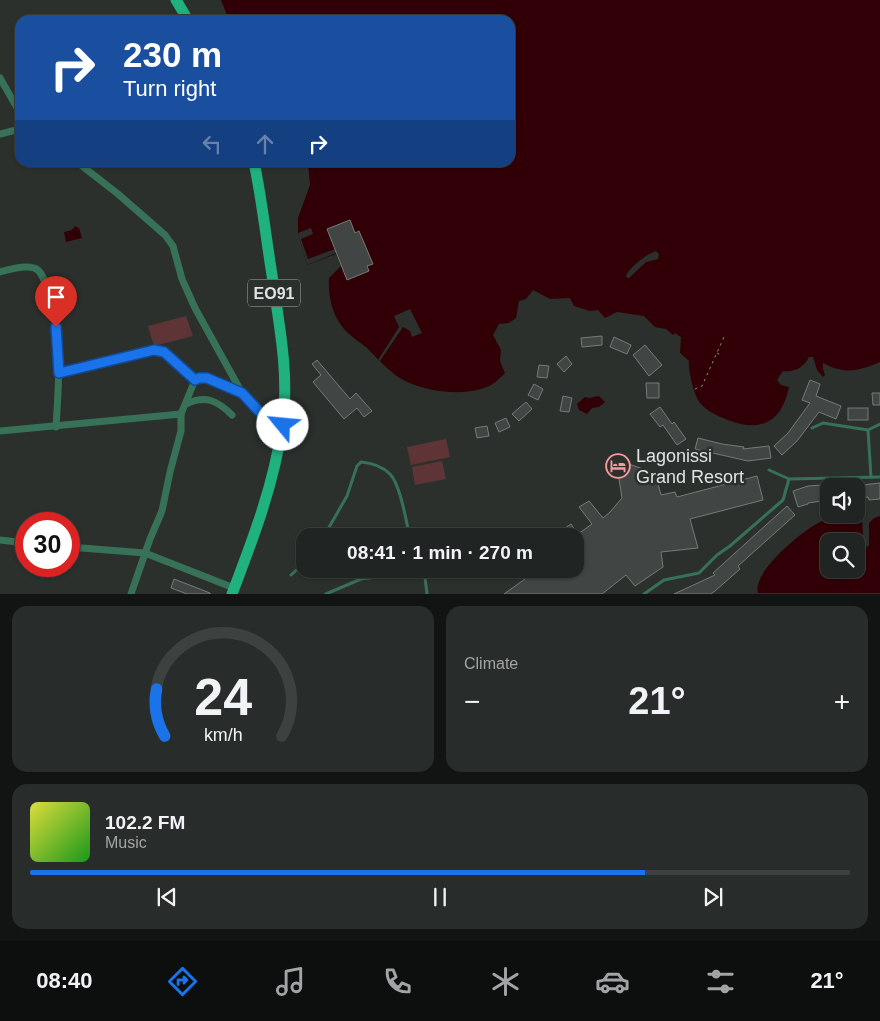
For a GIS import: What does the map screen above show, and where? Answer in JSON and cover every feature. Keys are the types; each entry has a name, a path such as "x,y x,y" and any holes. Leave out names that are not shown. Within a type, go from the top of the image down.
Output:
{"main road":[{"path":"176,0 185,15"},
{"name":"ΕΟ91","path":"233,591 270,488 283,425 284,377 281,335 255,167"}],"street":[{"path":"0,78 15,104"},
{"path":"0,134 15,130"},
{"path":"83,167 165,235 173,246 182,279 195,308 242,393 269,422 283,425"},
{"path":"0,272 25,267 35,268 41,273 55,312 59,373 56,426"},
{"path":"59,373 154,350 164,352 195,380"},
{"path":"131,594 162,511 181,431 181,414 195,380 207,378 242,393"},
{"path":"185,405 194,400 206,399 216,402 232,415"},
{"path":"0,431 181,414"},
{"path":"0,540 15,542"},
{"path":"80,548 145,553 233,591"}],"lane":[{"path":"812,428 823,423 868,430 880,424"},
{"path":"868,430 871,477"},
{"path":"329,528 347,496 357,466 361,462 374,464 391,475 403,503 408,528"},
{"path":"769,470 789,479 880,476"},
{"path":"644,594 664,580 698,572 783,500 789,479"},
{"path":"290,575 296,570"},
{"path":"326,594 361,578"},
{"path":"425,578 427,594"}],"path":[{"path":"695,389 702,386 724,337 727,338"},
{"path":"716,353 721,355"}],"shaded area":[{"path":"221,0 880,0 880,362 865,368 852,370 838,369 823,363 825,375 823,377 817,370 813,357 809,357 798,368 791,371 783,371 777,380 781,385 789,387 781,409 768,422 750,425 740,424 713,414 704,407 696,396 689,371 689,361 680,353 681,337 675,333 673,335 666,329 655,327 644,316 617,312 605,318 598,310 590,311 574,306 570,298 550,299 533,290 526,299 519,301 516,318 509,323 499,324 493,335 501,350 500,361 505,373 491,385 469,391 443,392 419,386 398,377 349,334 336,318 330,298 329,278 341,266 336,254 307,265 298,233 298,218 310,185 308,167 515,167 515,15 227,15","holes":["656,251 659,254 658,259 646,262 629,278 626,277 634,266 652,252"]},
{"path":"75,226 79,228 82,238 66,242 64,232 72,230"},
{"path":"186,316 193,336 154,346 148,326"},
{"path":"599,396 605,402 599,407 592,408 587,414 579,410 577,404 585,397"},
{"path":"446,439 450,457 411,465 407,447"},
{"path":"442,461 446,479 415,485 412,467"},
{"path":"880,516 880,593 758,593 758,585 762,576 777,556 806,531 819,523 862,523 863,533 820,533 820,578 865,578 865,543 866,547 869,546 869,523 874,518"}],"pier":[{"path":"311,228 313,234 301,239 308,259 335,249 336,253 307,265 298,233"},
{"path":"410,309 422,333 412,337 410,331 403,327 380,361 378,360 399,327 394,316"}],"building":[{"path":"350,220 355,233 359,231 373,264 367,266 369,271 347,280 327,229"},
{"path":"602,336 602,345 582,347 581,338"},
{"path":"614,337 631,345 627,354 610,347"},
{"path":"645,345 662,365 649,376 633,355"},
{"path":"566,356 572,364 564,372 557,364"},
{"path":"317,360 350,399 356,393 372,411 364,417 357,408 344,419 313,382 321,375 312,364"},
{"path":"539,365 549,366 547,378 537,377"},
{"path":"810,380 820,384 816,396 841,406 836,419 819,412 797,441 782,455 774,446 788,433 810,403 802,400"},
{"path":"646,383 659,383 659,398 647,398"},
{"path":"534,384 543,389 538,400 528,395"},
{"path":"872,393 880,393 880,405 873,405"},
{"path":"563,396 572,398 569,412 560,411"},
{"path":"526,402 532,409 519,421 512,414"},
{"path":"660,407 686,439 677,445 663,425 660,427 650,414"},
{"path":"848,408 868,408 868,420 848,420"},
{"path":"506,418 510,427 499,432 495,423"},
{"path":"487,426 489,436 477,438 475,428"},
{"path":"698,438 744,447 743,449 769,446 771,458 748,461 695,449"},
{"path":"614,459 655,473 661,495 675,492 677,497 757,476 763,500 690,519 698,548 661,552 663,567 635,586 626,575 602,594 504,594 524,578 584,578 584,530 592,524 579,507 589,501 603,518 622,498 619,479 611,468"},
{"path":"880,483 880,499 869,500 868,497 865,498 865,485"},
{"path":"820,485 820,501 798,507 793,491 808,486"},
{"path":"787,506 795,515 738,566 740,569 715,591 711,594 674,594 715,575 713,573"},
{"path":"571,524 574,528 565,528"},
{"path":"174,579 210,594 187,594 171,588"}],"place":[{"name":"Lagonissi Grand Resort","path":"618,466"}],"route":[{"path":"56,327 59,373 143,351 154,350 164,352 195,380 207,378 242,393 269,422 283,425"}]}
